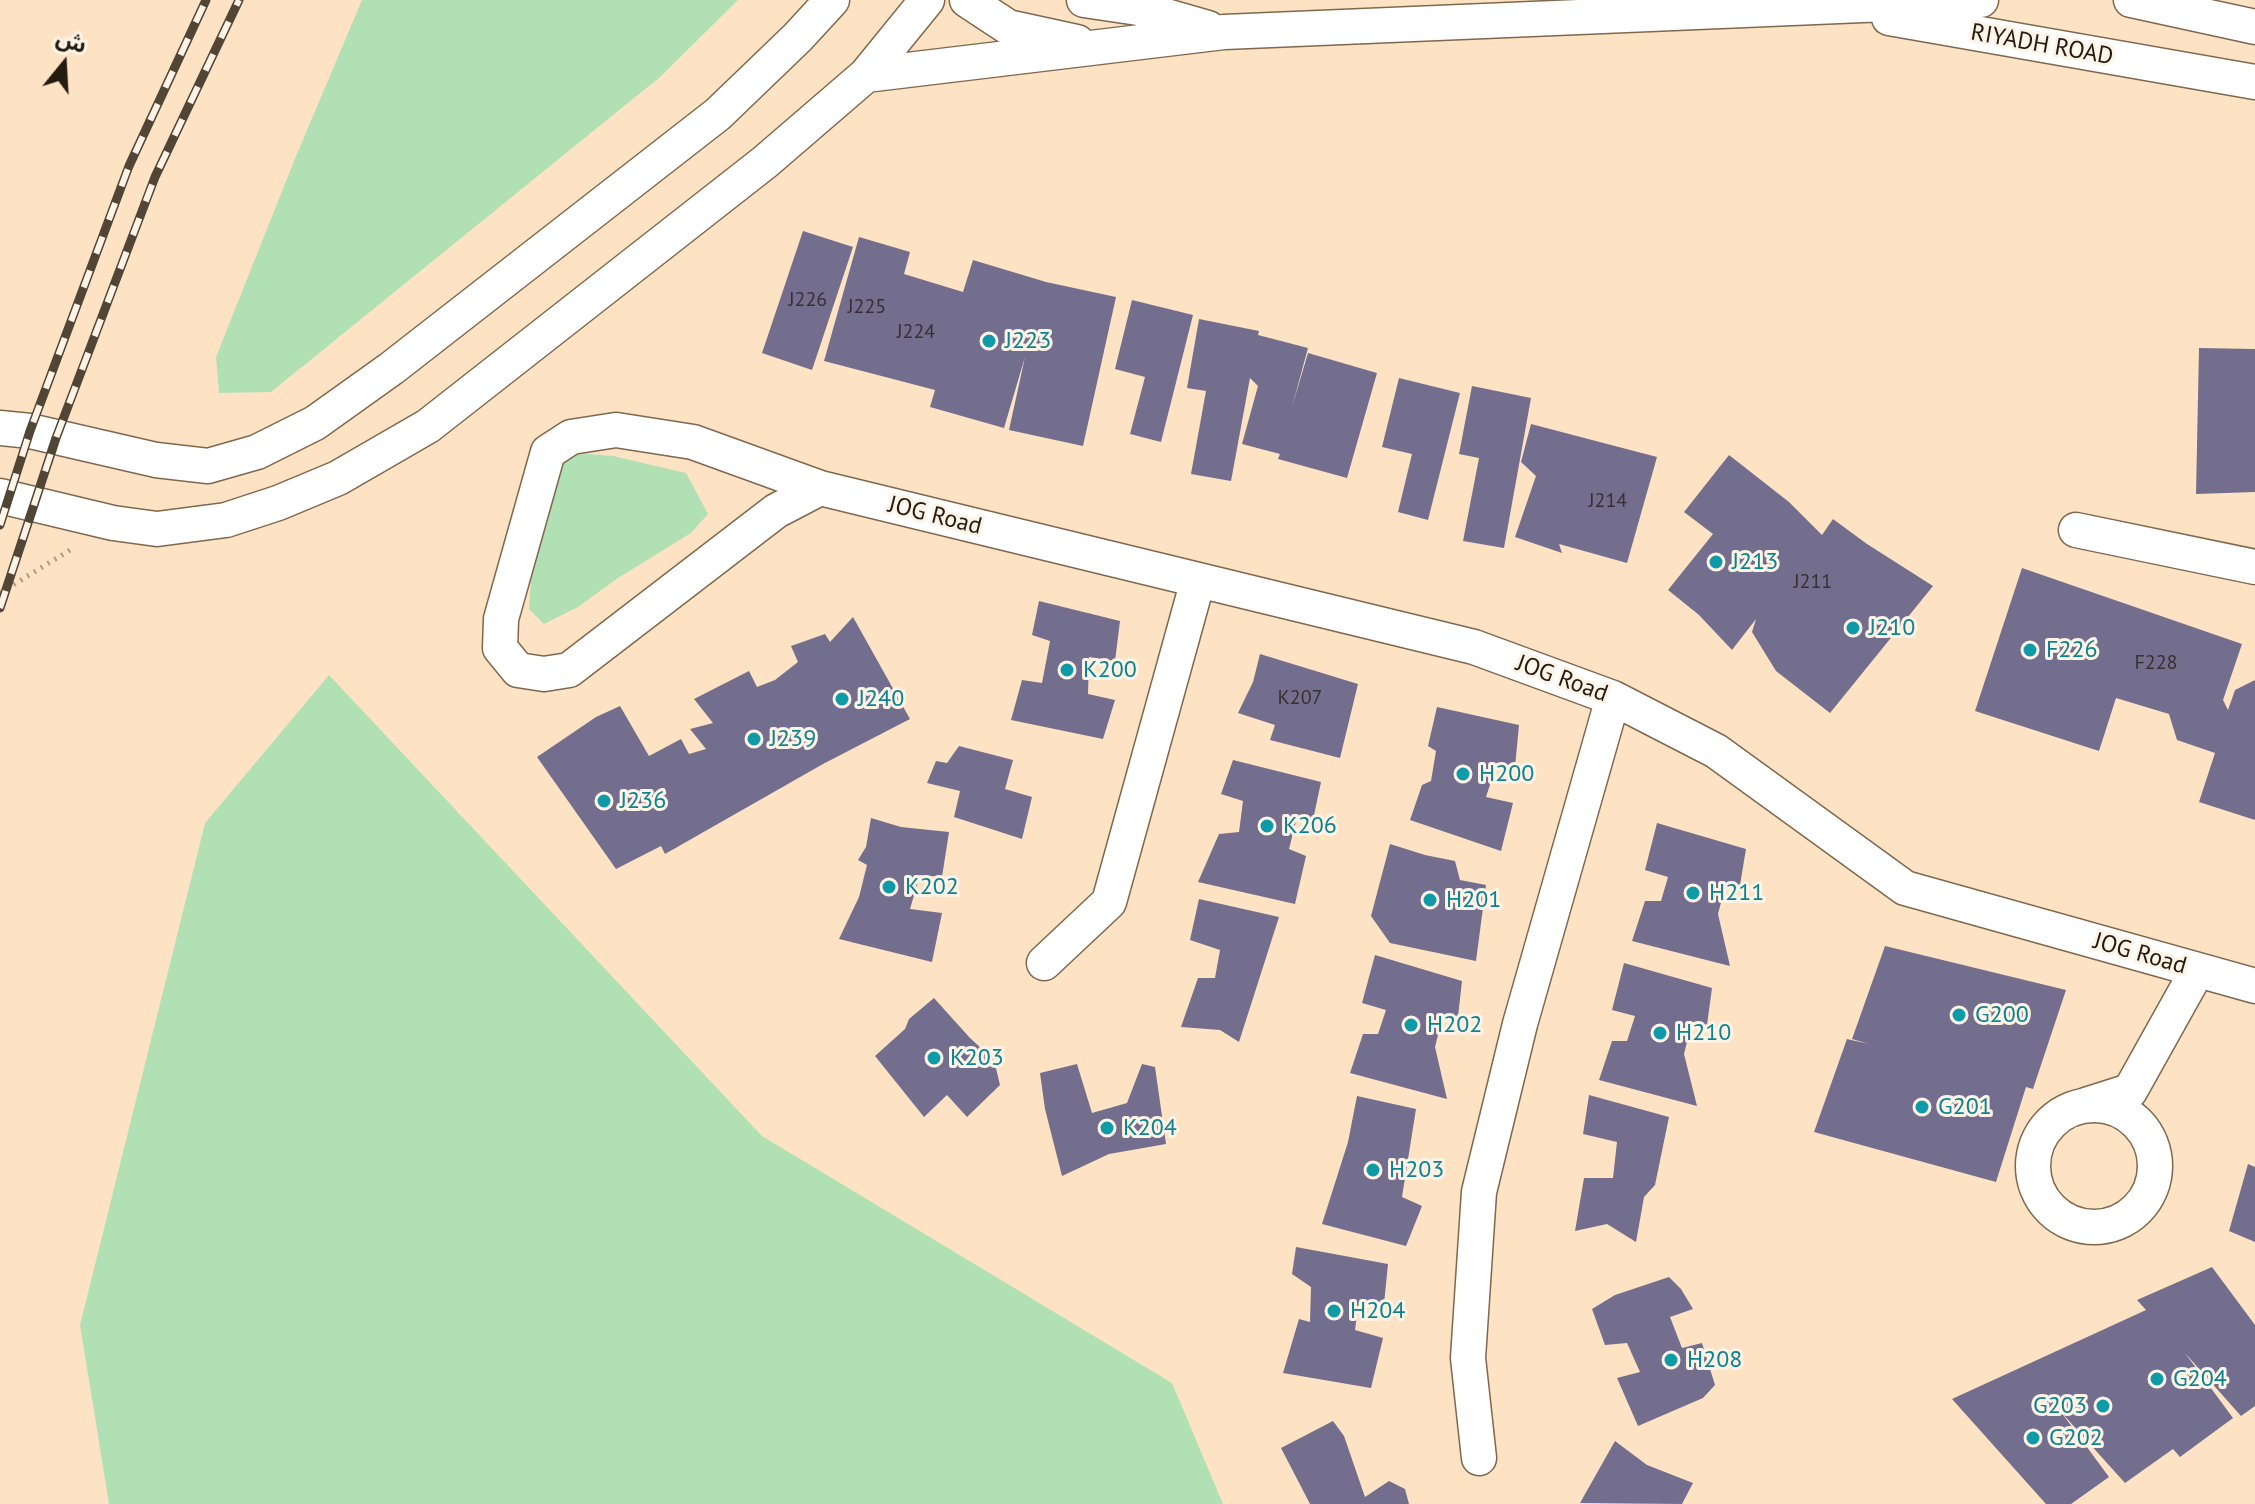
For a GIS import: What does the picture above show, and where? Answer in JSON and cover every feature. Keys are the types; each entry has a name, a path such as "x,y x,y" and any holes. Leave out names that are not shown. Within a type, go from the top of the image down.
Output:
{"street":[{"path":"0,428 30,431 156,460 208,466 257,452 315,423 392,368 718,114 832,0"},
{"path":"0,496 113,523 157,529 226,520 338,478 428,426 765,162 866,75 927,0"},
{"path":"967,0 1008,27 1100,47"},
{"path":"1084,0 1134,4 1224,32"},
{"path":"866,75 1224,32 1981,0"},
{"path":"2131,0 2255,27"},
{"name":"RIYADH ROAD","path":"1829,8 2255,82"},
{"name":"JOG Road","path":"820,488 776,511 569,670 544,674 518,670 500,648 501,619 548,452 571,437 616,430 693,442 820,488 1474,647 1613,698 1716,751 1905,888 2255,986"},
{"path":"2076,530 2255,567"},
{"path":"1044,963 1109,902 1198,580"},
{"path":"1479,1458 1468,1358 1479,1192 1520,1024 1613,698"},
{"path":"2075,1108 2130,1091 2197,971"}],"path":[{"path":"0,593 113,523"}],"green space":[{"path":"362,0 738,0 660,77 271,392 219,393 216,357"},
{"path":"559,455 613,456 686,473 708,514 691,533 578,607 544,624 529,609 533,550"},
{"path":"329,675 762,1136 1172,1383 1223,1504 109,1504 80,1325 205,823"}],"building":[{"name":"J226","path":"803,231 853,247 812,370 762,353"},
{"path":"859,237 910,252 904,274 963,292 973,260 1046,282 1116,297 1083,446 1009,430 1025,357 1004,428 930,407 935,390 824,361"},
{"path":"1132,300 1193,315 1161,442 1130,434 1145,377 1115,369"},
{"path":"1199,319 1259,331 1258,335 1308,348 1292,407 1308,353 1377,373 1347,478 1278,459 1280,454 1242,444 1258,386 1250,378 1231,481 1191,474 1206,391 1187,388"},
{"path":"2199,348 2255,349 2255,492 2196,494"},
{"path":"1399,378 1460,393 1428,520 1398,512 1412,454 1382,447"},
{"path":"1472,386 1531,398 1504,548 1463,541 1479,458 1459,454"},
{"path":"1531,424 1657,457 1627,563 1559,544 1562,553 1515,537 1536,476 1521,462"},
{"path":"1729,455 1789,502 1822,535 1833,519 1933,586 1830,713 1776,671 1752,632 1756,619 1732,650 1699,615 1668,590 1713,534 1684,512"},
{"path":"2022,568 2242,644 2223,700 2228,710 2235,690 2255,680 2255,820 2199,802 2215,753 2177,740 2169,714 2116,698 2099,751 1975,711"},
{"name":"K200","path":"1039,601 1120,621 1115,661 1089,657 1088,694 1115,700 1103,739 1011,720 1022,680 1042,683 1050,641 1032,635"},
{"path":"853,617 910,719 823,764 665,854 661,846 616,869 537,757 596,717 620,706 649,756 681,739 689,754 706,749 690,729 713,723 694,699 749,671 757,687 775,680 798,662 791,646 825,634 830,642"},
{"name":"K207","path":"1260,654 1358,684 1340,758 1270,740 1275,725 1238,713 1253,682"},
{"name":"H200","path":"1437,707 1519,725 1515,767 1497,763 1486,797 1513,803 1501,851 1410,820 1422,785 1431,781 1436,751 1428,746"},
{"path":"959,746 1013,760 1005,789 1032,797 1022,839 954,817 960,791 927,783 936,761 947,763"},
{"name":"K206","path":"1233,760 1321,782 1313,820 1297,817 1289,849 1306,856 1295,904 1198,882 1219,834 1239,832 1243,801 1221,794"},
{"name":"K202","path":"871,818 901,827 949,832 942,877 920,875 910,909 942,913 932,962 839,939 859,897 867,865 858,860 866,847"},
{"name":"H211","path":"1657,823 1746,849 1740,885 1726,883 1718,914 1730,966 1632,941 1645,901 1661,901 1668,877 1645,870"},
{"name":"H201","path":"1390,844 1455,861 1460,880 1486,885 1476,961 1390,943 1371,916"},
{"path":"1199,899 1279,917 1239,1042 1220,1030 1181,1027 1198,978 1215,978 1220,950 1190,940"},
{"path":"1885,946 2066,990 2033,1089 2026,1087 1996,1182 1814,1132 1847,1039 1869,1044 1852,1039"},
{"name":"H202","path":"1375,955 1462,981 1458,1017 1443,1015 1435,1047 1447,1099 1350,1073 1363,1034 1378,1034 1386,1010 1362,1003"},
{"name":"H210","path":"1624,963 1712,988 1707,1025 1692,1022 1684,1054 1697,1106 1599,1080 1612,1041 1627,1041 1635,1016 1612,1010"},
{"name":"K203","path":"934,998 994,1060 1000,1085 967,1117 947,1095 924,1117 875,1056 905,1029 909,1019"},
{"name":"K204","path":"1077,1064 1092,1113 1127,1103 1142,1064 1155,1067 1166,1144 1109,1154 1062,1176 1045,1109 1040,1073"},
{"path":"1589,1095 1669,1117 1655,1185 1644,1197 1636,1242 1607,1224 1575,1231 1584,1178 1613,1178 1617,1142 1583,1134"},
{"name":"H203","path":"1357,1096 1416,1109 1402,1197 1422,1206 1406,1246 1322,1224 1348,1142"},
{"path":"2248,1164 2255,1167 2255,1242 2229,1231"},
{"name":"H204","path":"1296,1247 1388,1264 1384,1304 1359,1301 1355,1330 1383,1338 1371,1388 1283,1373 1299,1319 1310,1322 1311,1287 1292,1274"},
{"path":"2212,1267 2255,1325 2255,1406 2241,1416 2185,1353 2233,1418 2180,1457 2173,1449 2125,1483 2061,1412 2109,1477 2071,1504 2046,1504 1952,1399 2146,1310 2137,1300"},
{"name":"H208","path":"1669,1277 1693,1309 1670,1317 1682,1348 1702,1343 1715,1385 1703,1398 1638,1426 1617,1378 1640,1372 1627,1343 1605,1345 1592,1309 1615,1295"},
{"path":"1333,1421 1344,1436 1365,1497 1389,1481 1405,1489 1409,1504 1310,1504 1281,1448"},
{"path":"1615,1441 1647,1465 1693,1483 1682,1504 1580,1503"}],"railway":[{"path":"0,525 30,431 129,166 206,0"},
{"path":"0,608 56,438 155,177 239,0"}],"place":[{"name":"J223","path":"989,341"},
{"name":"J213","path":"1716,562"},
{"name":"J210","path":"1853,628"},
{"name":"F226","path":"2030,650"},
{"name":"K200","path":"1067,670"},
{"name":"J240","path":"842,699"},
{"name":"J239","path":"754,739"},
{"name":"H200","path":"1463,774"},
{"name":"J236","path":"604,801"},
{"name":"K206","path":"1267,826"},
{"name":"K202","path":"889,887"},
{"name":"H211","path":"1693,893"},
{"name":"H201","path":"1430,900"},
{"name":"G200","path":"1959,1015"},
{"name":"H202","path":"1411,1025"},
{"name":"H210","path":"1660,1033"},
{"name":"K203","path":"934,1058"},
{"name":"G201","path":"1922,1107"},
{"name":"K204","path":"1107,1128"},
{"name":"H203","path":"1373,1170"},
{"name":"H204","path":"1334,1311"},
{"name":"H208","path":"1671,1360"},
{"name":"G204","path":"2157,1379"},
{"name":"G203","path":"2103,1406"},
{"name":"G202","path":"2033,1438"}]}
